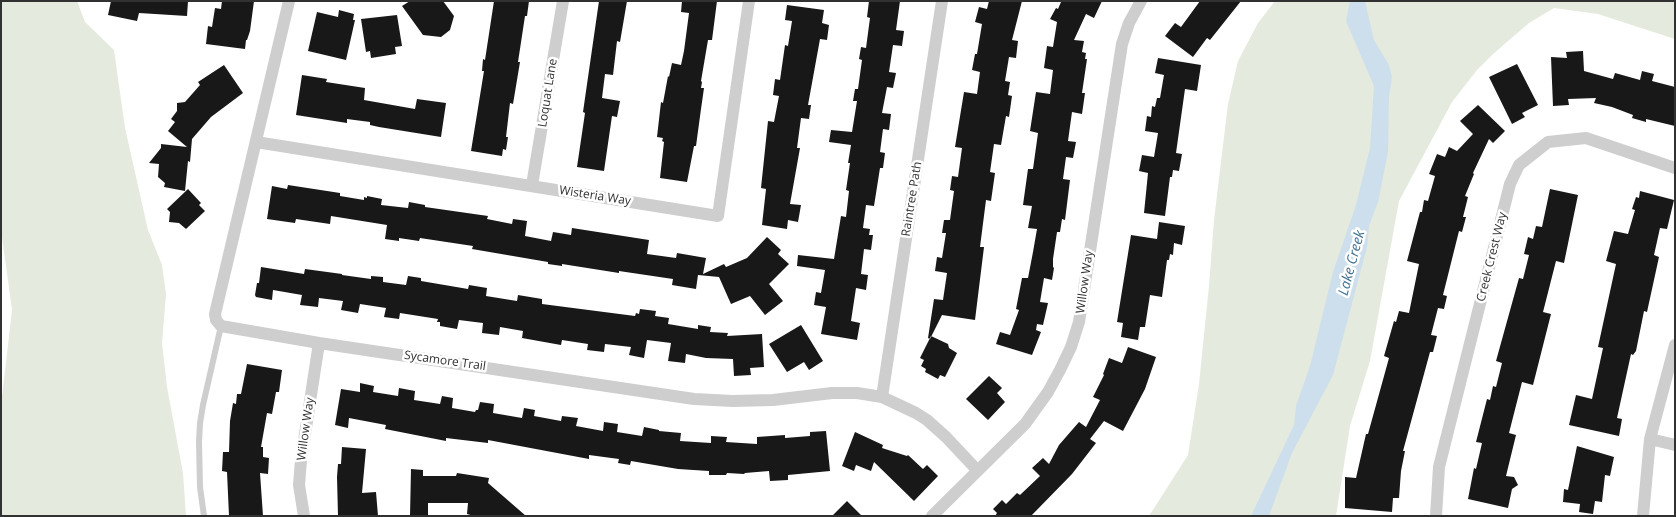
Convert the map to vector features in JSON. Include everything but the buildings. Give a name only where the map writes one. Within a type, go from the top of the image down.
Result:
[{"type":"street","points":[[221,326],[214,314],[289,1]]},
{"type":"street","name":"Loquat Lane","points":[[532,185],[563,1]]},
{"type":"street","name":"Wisteria Way","points":[[256,142],[718,216],[750,1]]},
{"type":"street","name":"Raintree Path","points":[[882,397],[942,1]]},
{"type":"street","name":"Willow Way","points":[[932,516],[1025,424],[1060,370],[1071,347],[1079,322],[1122,44],[1129,23],[1141,1]]},
{"type":"street","name":"Creek Crest Way","points":[[1436,516],[1439,467],[1510,184],[1519,165],[1548,142],[1586,138],[1675,168]]},
{"type":"street","name":"Sycamore Trail","points":[[221,326],[319,343],[694,398],[734,401],[773,400],[832,392],[882,397],[927,420],[977,470]]},
{"type":"street","name":"Willow Way","points":[[304,516],[299,485],[301,460],[319,343]]},
{"type":"street","points":[[1643,516],[1650,439],[1675,345]]},
{"type":"street","points":[[1650,439],[1675,445]]},
{"type":"lane","points":[[204,516],[200,487],[200,423],[221,326]]},
{"type":"shaded area","points":[[1,1],[77,1],[85,22],[114,50],[125,128],[148,230],[162,265],[166,294],[162,343],[167,387],[183,473],[186,516],[1,516],[1,406],[12,310],[1,230]]},
{"type":"shaded area","points":[[1275,1],[1675,1],[1675,39],[1598,14],[1554,8],[1529,23],[1493,54],[1477,70],[1452,102],[1399,201],[1370,361],[1350,426],[1336,516],[1149,516],[1188,455],[1199,384],[1214,220],[1228,104],[1238,61],[1258,23]]},
{"type":"water","name":"Lake Creek","points":[[1350,1],[1365,1],[1374,40],[1389,65],[1392,77],[1389,97],[1388,152],[1378,202],[1369,226],[1367,247],[1333,375],[1292,453],[1269,516],[1251,516],[1294,425],[1296,406],[1310,366],[1333,272],[1356,205],[1370,148],[1374,86],[1346,21]]}]
